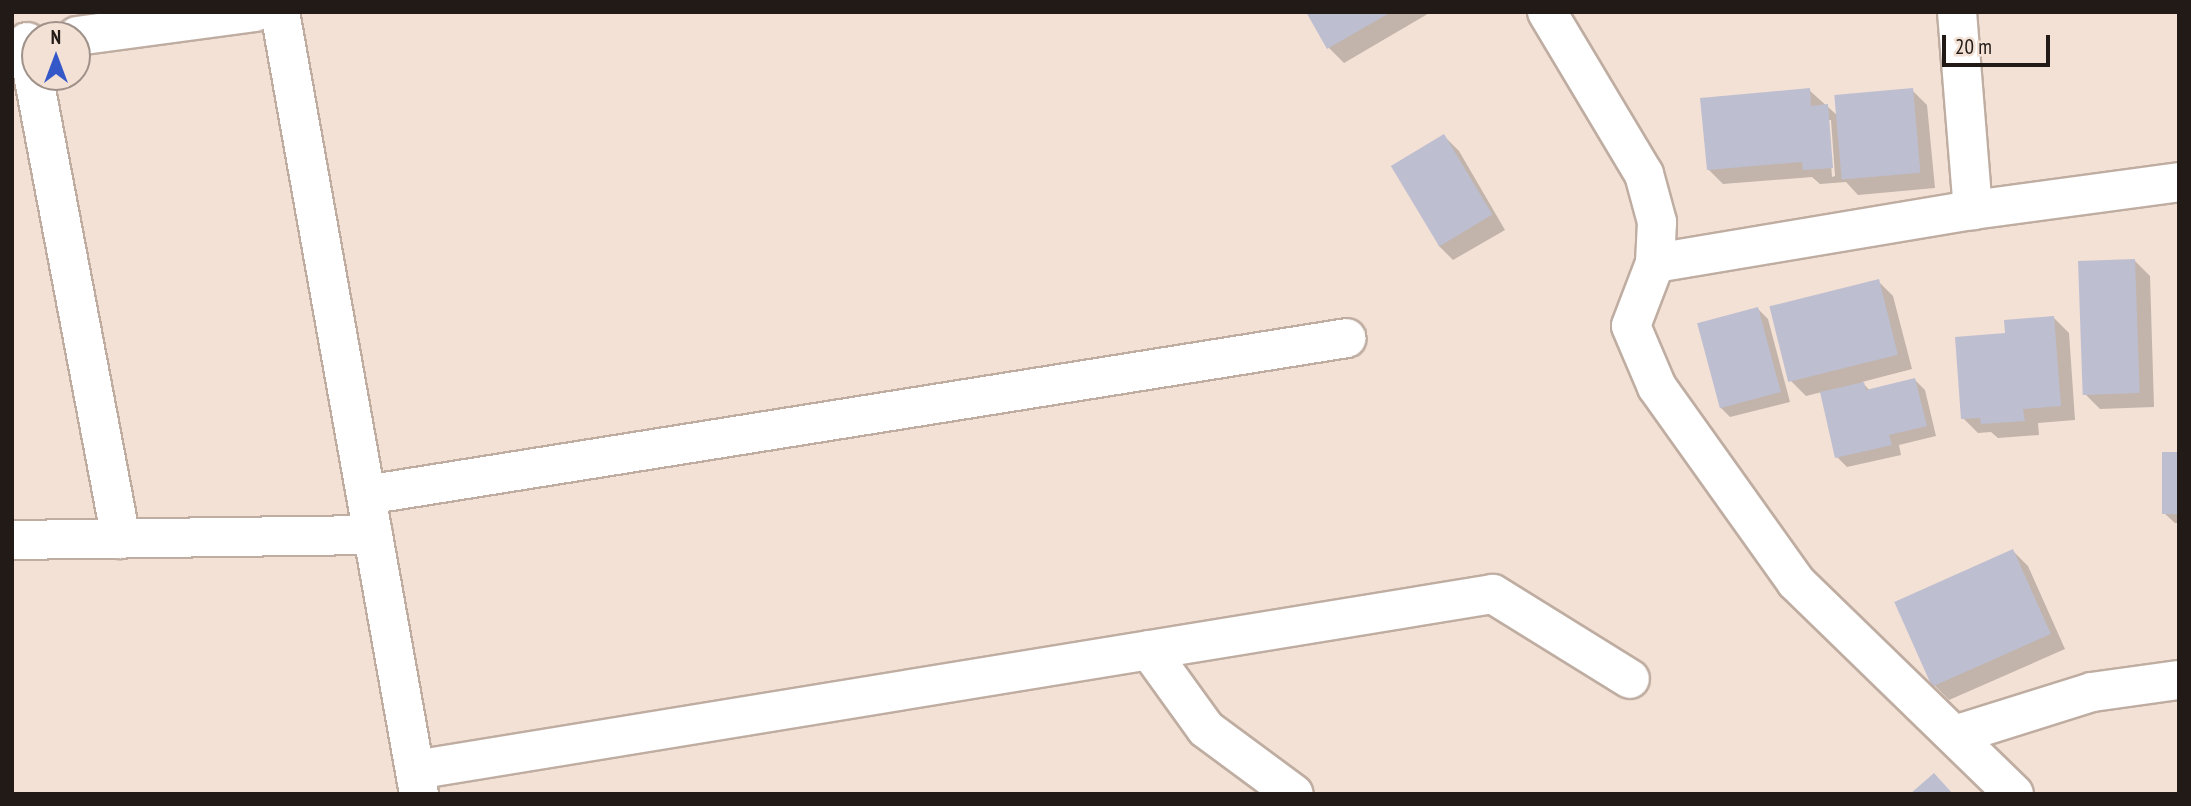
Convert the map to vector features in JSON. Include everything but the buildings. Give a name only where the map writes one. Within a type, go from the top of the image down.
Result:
[{"type":"street","points":[[91,34],[255,12]]},
{"type":"street","points":[[280,12],[417,782],[1149,650],[1493,594],[1630,679]]},
{"type":"street","points":[[1546,12],[1644,174],[1657,222],[1655,263],[1632,326],[1657,387],[1796,582],[2014,794]]},
{"type":"street","points":[[1957,12],[1973,210]]},
{"type":"street","points":[[34,91],[121,539]]},
{"type":"street","points":[[1655,263],[1973,210],[2179,183]]},
{"type":"street","points":[[1657,222],[1702,256]]},
{"type":"street","points":[[366,495],[1347,338]]},
{"type":"street","points":[[12,540],[373,535]]},
{"type":"street","points":[[1149,650],[1206,729],[1294,794]]},
{"type":"street","points":[[1955,735],[2092,692],[2179,680]]}]
